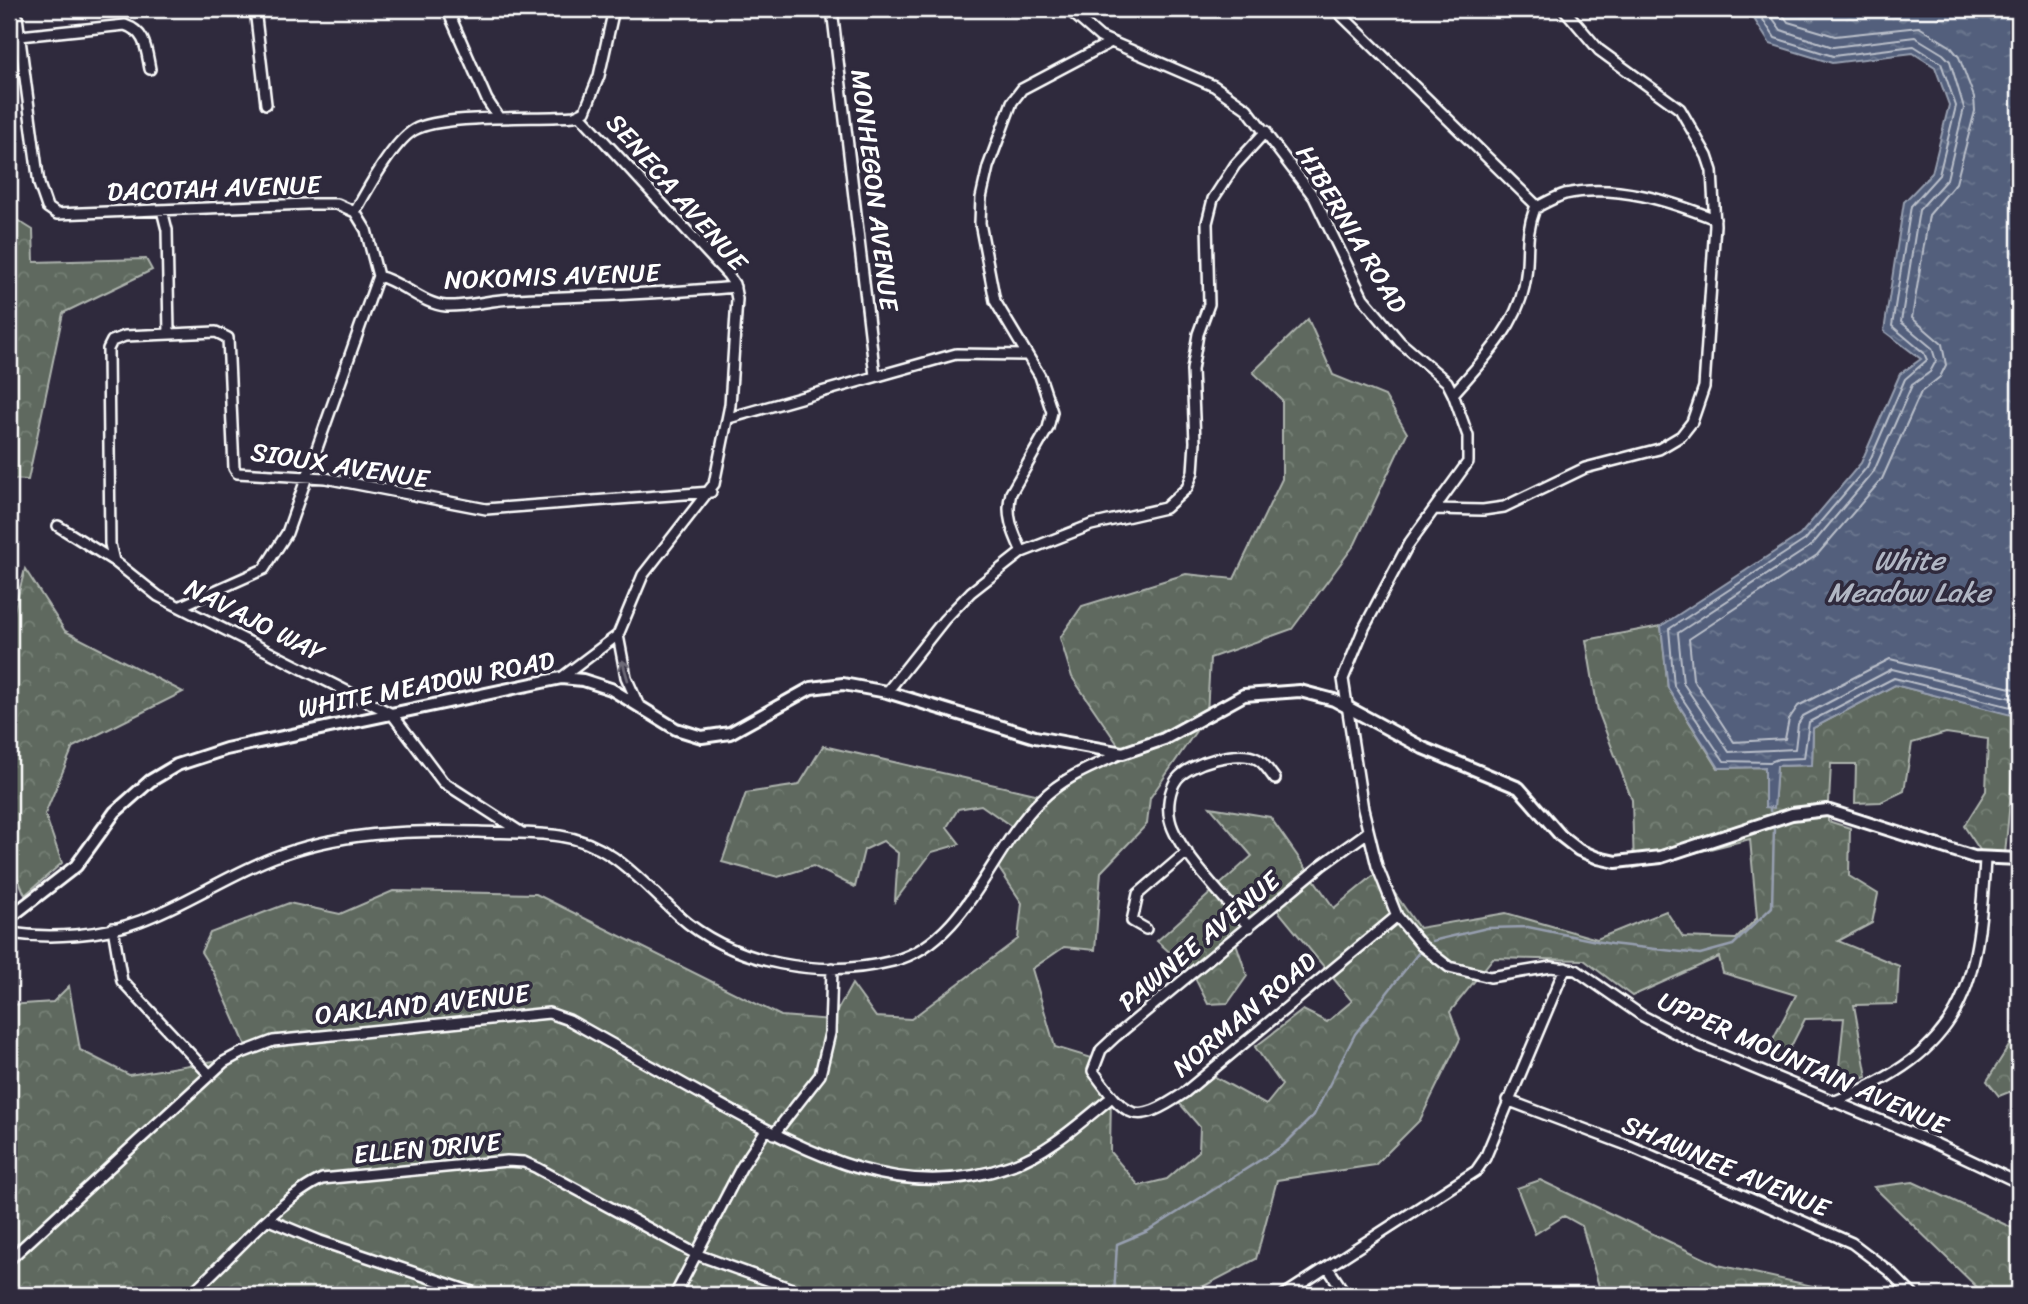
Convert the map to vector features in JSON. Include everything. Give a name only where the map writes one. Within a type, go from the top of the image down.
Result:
[{"type":"street","points":[[16,9],[20,36],[125,25],[137,29],[143,38],[150,69]]},
{"type":"street","points":[[255,9],[265,104]]},
{"type":"street","points":[[447,9],[486,100],[499,118]]},
{"type":"street","name":"SENECA AVENUE","points":[[614,9],[599,76],[585,111],[579,114],[709,253],[735,287],[737,328],[729,418],[711,492],[643,575],[618,635]]},
{"type":"street","name":"MONHEGON AVENUE","points":[[832,9],[875,376]]},
{"type":"street","name":"HIBERNIA ROAD","points":[[1068,9],[1085,27],[1111,42],[1228,93],[1265,131],[1324,213],[1351,278],[1363,298],[1400,342],[1447,382],[1453,394]]},
{"type":"street","points":[[1335,9],[1538,207]]},
{"type":"street","points":[[1434,509],[1483,510],[1504,507],[1572,473],[1659,449],[1681,436],[1692,422],[1704,387],[1715,219],[1712,171],[1699,140],[1680,109],[1599,50],[1564,9]]},
{"type":"street","name":"DACOTAH AVENUE","points":[[20,36],[38,184],[47,208],[57,214],[307,204],[337,204],[355,212],[396,146],[414,130],[429,125],[499,118],[579,114]]},
{"type":"street","points":[[1022,552],[1010,528],[1007,504],[1010,493],[1048,428],[1052,412],[1041,376],[995,301],[983,248],[981,198],[988,167],[1012,102],[1023,89],[1111,42]]},
{"type":"street","points":[[887,692],[944,620],[971,592],[1022,552],[1049,539],[1091,525],[1165,508],[1187,488],[1193,472],[1195,442],[1192,370],[1198,334],[1209,304],[1207,223],[1213,199],[1235,165],[1265,131]]},
{"type":"street","points":[[1565,968],[1490,977],[1449,967],[1435,958],[1397,916],[1386,892],[1368,832],[1343,679],[1359,639],[1408,545],[1468,462],[1468,436],[1453,394],[1489,352],[1517,307],[1527,266],[1527,231],[1538,207],[1563,195],[1602,191],[1669,202],[1715,219]]},
{"type":"street","points":[[114,561],[110,544],[108,349],[112,341],[125,336],[169,333],[167,230],[162,210]]},
{"type":"street","points":[[181,606],[264,569],[287,533],[378,276],[366,230],[355,212]]},
{"type":"street","name":"NOKOMIS AVENUE","points":[[378,276],[396,280],[427,301],[445,306],[491,300],[620,296],[735,287]]},
{"type":"street","name":"SIOUX AVENUE","points":[[169,333],[216,332],[228,338],[234,468],[237,473],[308,477],[366,485],[459,506],[486,509],[711,492]]},
{"type":"street","points":[[729,418],[956,354],[1026,355]]},
{"type":"street","name":"NAVAJO WAY","points":[[58,526],[114,561],[158,596],[392,714],[443,782],[523,834]]},
{"type":"street","points":[[561,678],[618,635],[626,677],[638,704]]},
{"type":"street","name":"WHITE MEADOW ROAD","points":[[9,918],[76,866],[126,800],[177,765],[226,748],[561,678],[594,683],[638,704],[676,729],[709,737],[750,725],[789,699],[827,684],[861,686],[887,692],[1035,737],[1123,753],[1164,739],[1244,695],[1257,691],[1300,691],[1321,695],[1423,748],[1519,788],[1561,836],[1579,850],[1598,858],[1616,862],[1661,857],[1792,814],[1827,810],[1844,813],[1912,838],[1985,859],[2019,859]]},
{"type":"street","points":[[9,933],[62,935],[113,928],[156,914],[272,858],[368,833],[419,831],[559,835],[596,846],[626,866],[696,929],[752,957],[787,964],[832,968],[893,961],[909,955],[935,937],[961,911],[1006,842],[1041,799],[1070,776],[1123,753]]},
{"type":"street","points":[[1249,927],[1187,852],[1173,831],[1168,807],[1178,777],[1199,765],[1241,755],[1257,759],[1275,779]]},
{"type":"street","name":"PAWNEE AVENUE","points":[[1112,1097],[1093,1071],[1101,1050],[1322,865],[1368,832]]},
{"type":"street","points":[[1146,929],[1132,921],[1138,894],[1187,852]]},
{"type":"street","points":[[1833,1102],[1899,1070],[1949,1023],[1963,999],[1971,972],[1983,917],[1985,859]]},
{"type":"street","name":"NORMAN ROAD","points":[[1112,1097],[1129,1111],[1146,1115],[1157,1111],[1184,1093],[1397,916]]},
{"type":"street","points":[[113,928],[122,981],[210,1075]]},
{"type":"street","points":[[675,1295],[741,1168],[820,1075],[830,1033],[832,968]]},
{"type":"street","points":[[1284,1295],[1476,1171],[1485,1158],[1507,1100],[1565,968]]},
{"type":"street","name":"UPPER MOUNTAIN AVENUE","points":[[1565,968],[1589,976],[1641,1016],[1700,1046],[1930,1141],[2019,1183]]},
{"type":"street","name":"OAKLAND AVENUE","points":[[9,1260],[224,1062],[273,1041],[549,1013],[569,1020],[770,1132],[834,1163],[907,1178],[958,1178],[1013,1165],[1051,1144],[1112,1097]]},
{"type":"street","name":"SHAWNEE AVENUE","points":[[1507,1100],[1632,1147],[1852,1243],[1889,1271],[1913,1295]]},
{"type":"street","name":"ELLEN DRIVE","points":[[189,1295],[309,1185],[322,1180],[524,1161],[698,1255],[809,1295]]},
{"type":"street","points":[[269,1220],[320,1241],[481,1295]]},
{"type":"street","points":[[1328,1268],[1346,1295]]},
{"type":"green space","points":[[9,215],[33,230],[34,262],[146,259],[152,270],[63,313],[28,480],[9,479]]},
{"type":"green space","points":[[1308,319],[1333,375],[1385,396],[1407,433],[1355,544],[1292,629],[1210,658],[1207,715],[1150,798],[1147,824],[1101,872],[1095,950],[1064,947],[1032,969],[1055,1047],[1092,1058],[1111,1094],[1110,1152],[1139,1186],[1167,1179],[1199,1151],[1200,1127],[1175,1098],[1206,1072],[1266,1105],[1282,1085],[1255,1047],[1303,1010],[1327,1022],[1352,1001],[1276,908],[1234,937],[1247,976],[1228,1003],[1208,1004],[1192,972],[1157,941],[1252,856],[1210,807],[1270,817],[1334,908],[1379,871],[1419,928],[1506,913],[1597,939],[1666,911],[1683,937],[1736,939],[1757,918],[1750,839],[1634,868],[1632,800],[1598,711],[1586,640],[1661,626],[1668,688],[1718,768],[1765,767],[1765,806],[1774,807],[1777,766],[1812,765],[1813,728],[1895,685],[2018,716],[2005,854],[1982,853],[1964,826],[1986,791],[1988,739],[1946,733],[1912,743],[1904,791],[1881,802],[1855,803],[1856,764],[1831,764],[1828,821],[1850,828],[1849,876],[1878,894],[1872,923],[1838,941],[1899,966],[1897,1004],[1854,1005],[1867,1077],[1837,1085],[1844,1018],[1805,1019],[1780,1068],[1773,1039],[1796,995],[1723,973],[1719,957],[1632,996],[1584,960],[1493,958],[1450,1012],[1460,1039],[1420,1120],[1375,1165],[1277,1180],[1256,1259],[1187,1295],[9,1295],[9,1005],[53,1002],[69,986],[80,1050],[129,1075],[250,1055],[214,973],[201,952],[210,933],[289,903],[340,914],[393,891],[536,894],[781,1016],[832,1020],[852,984],[876,1017],[911,1019],[1018,939],[1022,903],[996,864],[1018,831],[981,805],[958,809],[947,827],[960,844],[932,852],[895,901],[898,853],[883,841],[864,850],[855,887],[813,866],[778,877],[722,862],[746,793],[799,785],[823,746],[1044,796],[1125,755],[1072,677],[1060,638],[1082,606],[1186,574],[1234,579],[1282,479],[1282,400],[1253,372]]},
{"type":"green space","points":[[25,569],[65,631],[183,692],[73,747],[45,814],[62,863],[25,895],[9,858],[9,630]]},
{"type":"green space","points":[[2019,1030],[2019,1088],[1999,1096],[1987,1081]]},
{"type":"green space","points":[[1540,1180],[1718,1265],[1822,1288],[1824,1295],[1620,1295],[1600,1290],[1582,1226],[1564,1216],[1535,1234],[1517,1188]]},
{"type":"green space","points":[[1913,1182],[2019,1231],[2019,1295],[1985,1295],[1874,1187]]},
{"type":"water","name":"White Meadow Lake","points":[[1743,9],[2019,9],[2019,717],[1895,685],[1813,728],[1812,765],[1777,766],[1774,808],[1765,807],[1765,767],[1719,768],[1668,688],[1661,626],[1800,535],[1861,463],[1900,374],[1921,359],[1884,331],[1904,202],[1932,173],[1949,105],[1935,67],[1913,53],[1832,63],[1770,44],[1749,11]]},
{"type":"waterway","points":[[1432,941],[1487,928],[1528,927],[1611,944],[1700,954],[1733,945],[1772,907],[1774,827]]},
{"type":"waterway","points":[[1114,1295],[1117,1244],[1148,1231],[1284,1145],[1314,1115],[1355,1034],[1419,952]]}]
